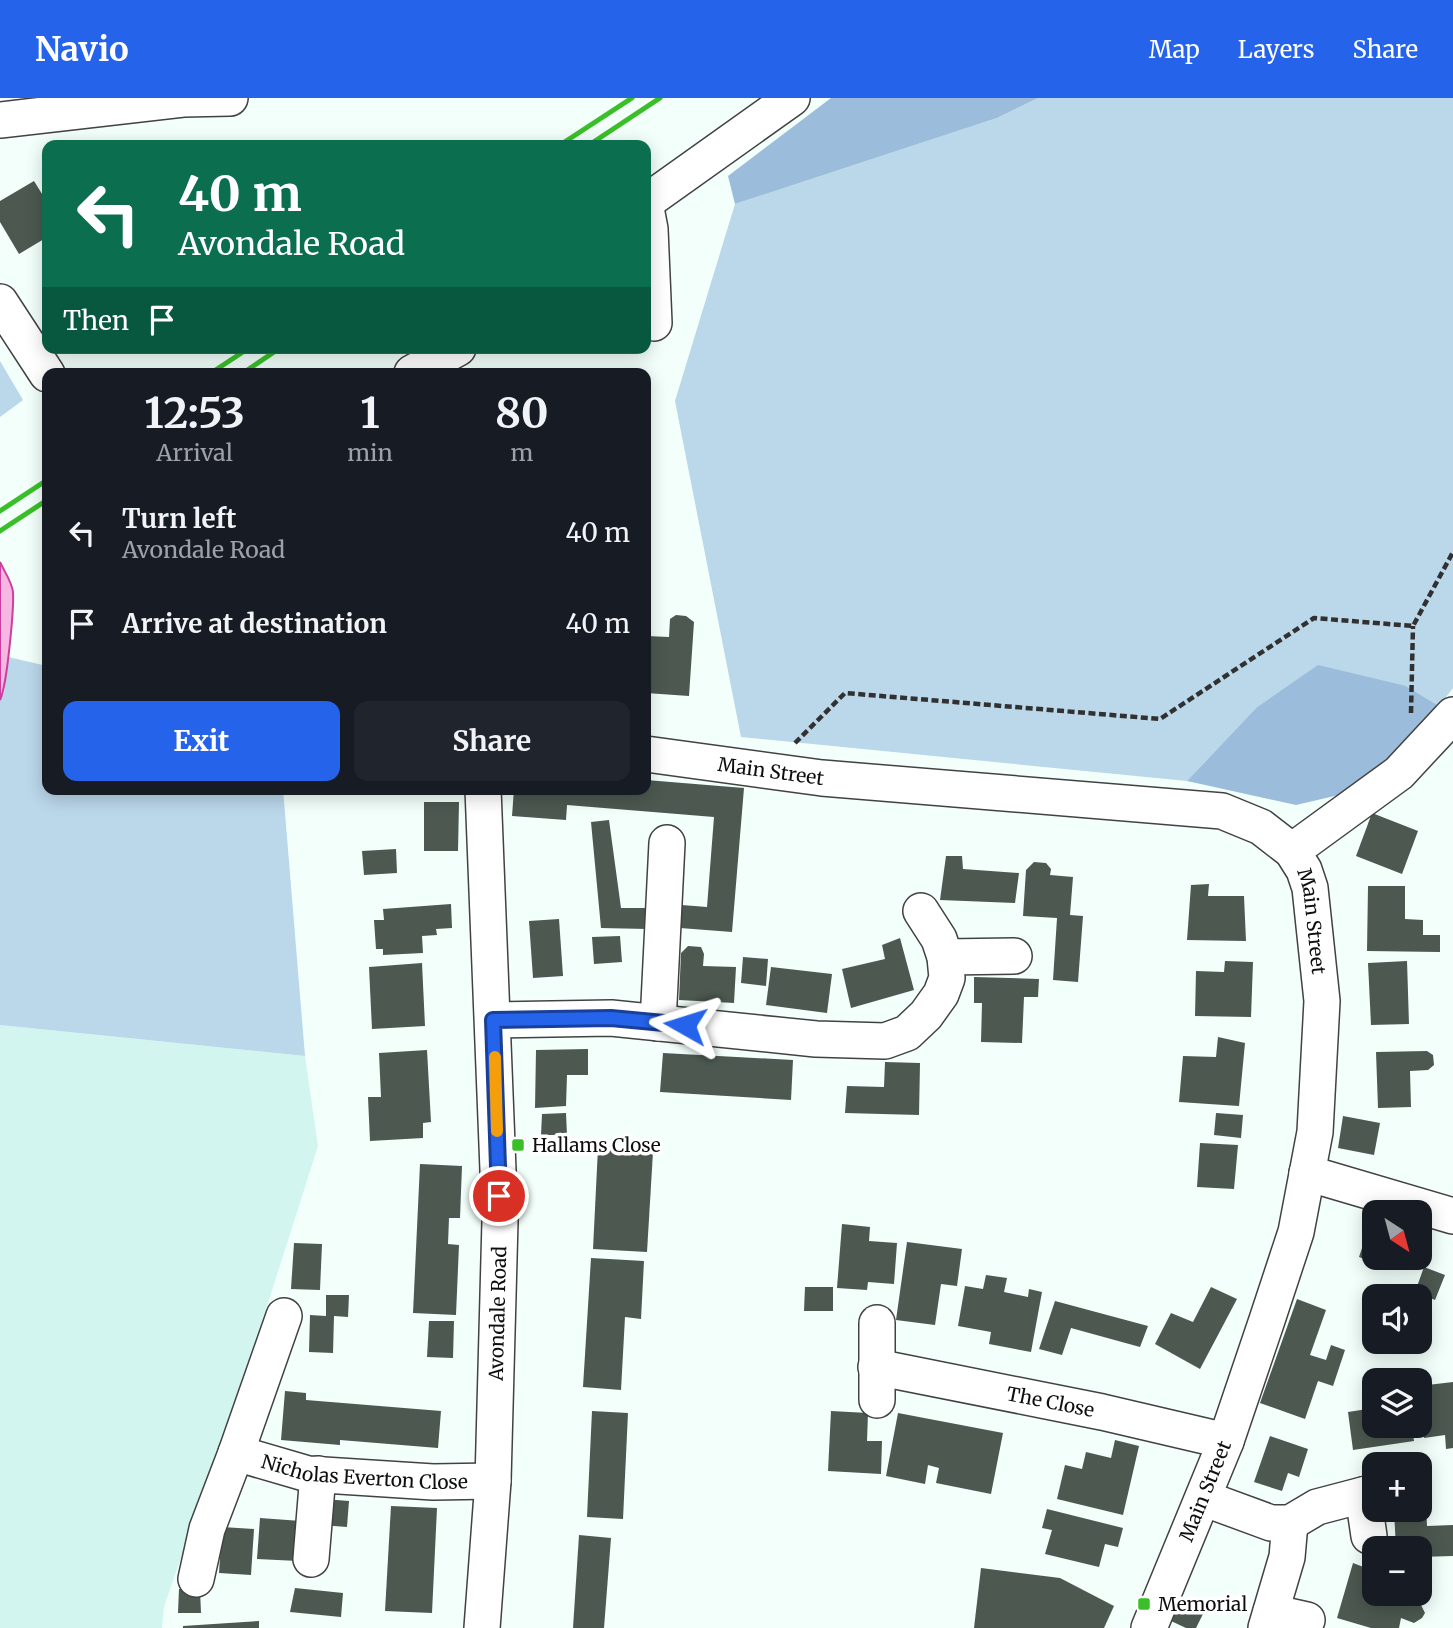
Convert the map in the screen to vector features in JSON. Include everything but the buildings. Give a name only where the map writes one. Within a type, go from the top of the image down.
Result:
[{"type":"street","points":[[0,120],[183,99],[230,98]]},
{"type":"street","points":[[651,198],[792,98]]},
{"type":"street","points":[[651,260],[653,323]]},
{"type":"street","points":[[0,302],[43,368]]},
{"type":"street","points":[[421,368],[447,354]]},
{"type":"street","points":[[1292,851],[1399,773],[1453,715]]},
{"type":"street","name":"Main Street","points":[[651,755],[822,778],[1222,811],[1261,827],[1292,851],[1304,870],[1310,888],[1322,1002],[1315,1132],[1296,1232],[1226,1441],[1149,1628]]},
{"type":"street","name":"Avondale Road","points":[[482,1628],[493,1481],[500,1222],[483,795]]},
{"type":"street","points":[[658,1023],[667,842]]},
{"type":"street","points":[[493,1020],[611,1018],[816,1039],[885,1041],[906,1033],[926,1015],[941,994],[947,978],[945,957],[939,939],[921,911]]},
{"type":"street","points":[[945,957],[1014,956]]},
{"type":"street","points":[[1307,1173],[1453,1216]]},
{"type":"street","points":[[197,1579],[206,1529],[256,1401],[284,1317]]},
{"type":"street","name":"The Close","points":[[877,1323],[876,1383],[1102,1412],[1226,1441]]},
{"type":"street","name":"Nicholas Everton Close","points":[[236,1454],[318,1474],[433,1482],[493,1481]]},
{"type":"street","points":[[312,1559],[318,1474]]},
{"type":"street","points":[[1203,1498],[1271,1523],[1290,1523],[1317,1507],[1362,1496]]},
{"type":"street","points":[[1369,1522],[1369,1536]]},
{"type":"street","points":[[1290,1523],[1287,1557],[1269,1620],[1307,1620]]},
{"type":"path","points":[[1411,761],[1413,626],[1453,552]]},
{"type":"path","points":[[768,771],[845,693],[1160,719],[1314,618],[1413,626]]},
{"type":"shaded area","points":[[831,98],[1038,98],[997,118],[735,204],[728,176]]},
{"type":"shaded area","points":[[1038,98],[1453,98],[1453,688],[1439,706],[1406,686],[1256,708],[1187,781],[741,737],[675,401],[735,204],[997,118]]},
{"type":"shaded area","points":[[0,361],[23,400],[0,417]]},
{"type":"shaded area","points":[[0,562],[11,584],[13,601],[7,664],[0,700]]},
{"type":"shaded area","points":[[8,657],[42,665],[42,795],[283,795],[305,1056],[0,1025],[0,700],[4,693]]},
{"type":"shaded area","points":[[1318,665],[1406,686],[1439,706],[1383,768],[1343,794],[1296,805],[1187,781],[1256,708]]},
{"type":"shaded area","points":[[0,1025],[305,1056],[318,1146],[269,1300],[164,1607],[162,1628],[0,1628]]},
{"type":"railway","points":[[568,140],[632,98]]},
{"type":"railway","points":[[597,140],[660,98]]},
{"type":"railway","points":[[219,368],[240,354]]},
{"type":"railway","points":[[250,368],[271,354]]},
{"type":"railway","points":[[0,511],[42,483]]},
{"type":"railway","points":[[0,531],[42,503]]},
{"type":"slow traffic","points":[[495,1057],[497,1131]]},
{"type":"place","name":"Hallams Close","points":[[518,1145]]},
{"type":"place","name":"Memorial","points":[[1144,1604]]},
{"type":"route","points":[[499,1196],[493,1020],[611,1018],[685,1025]]}]
